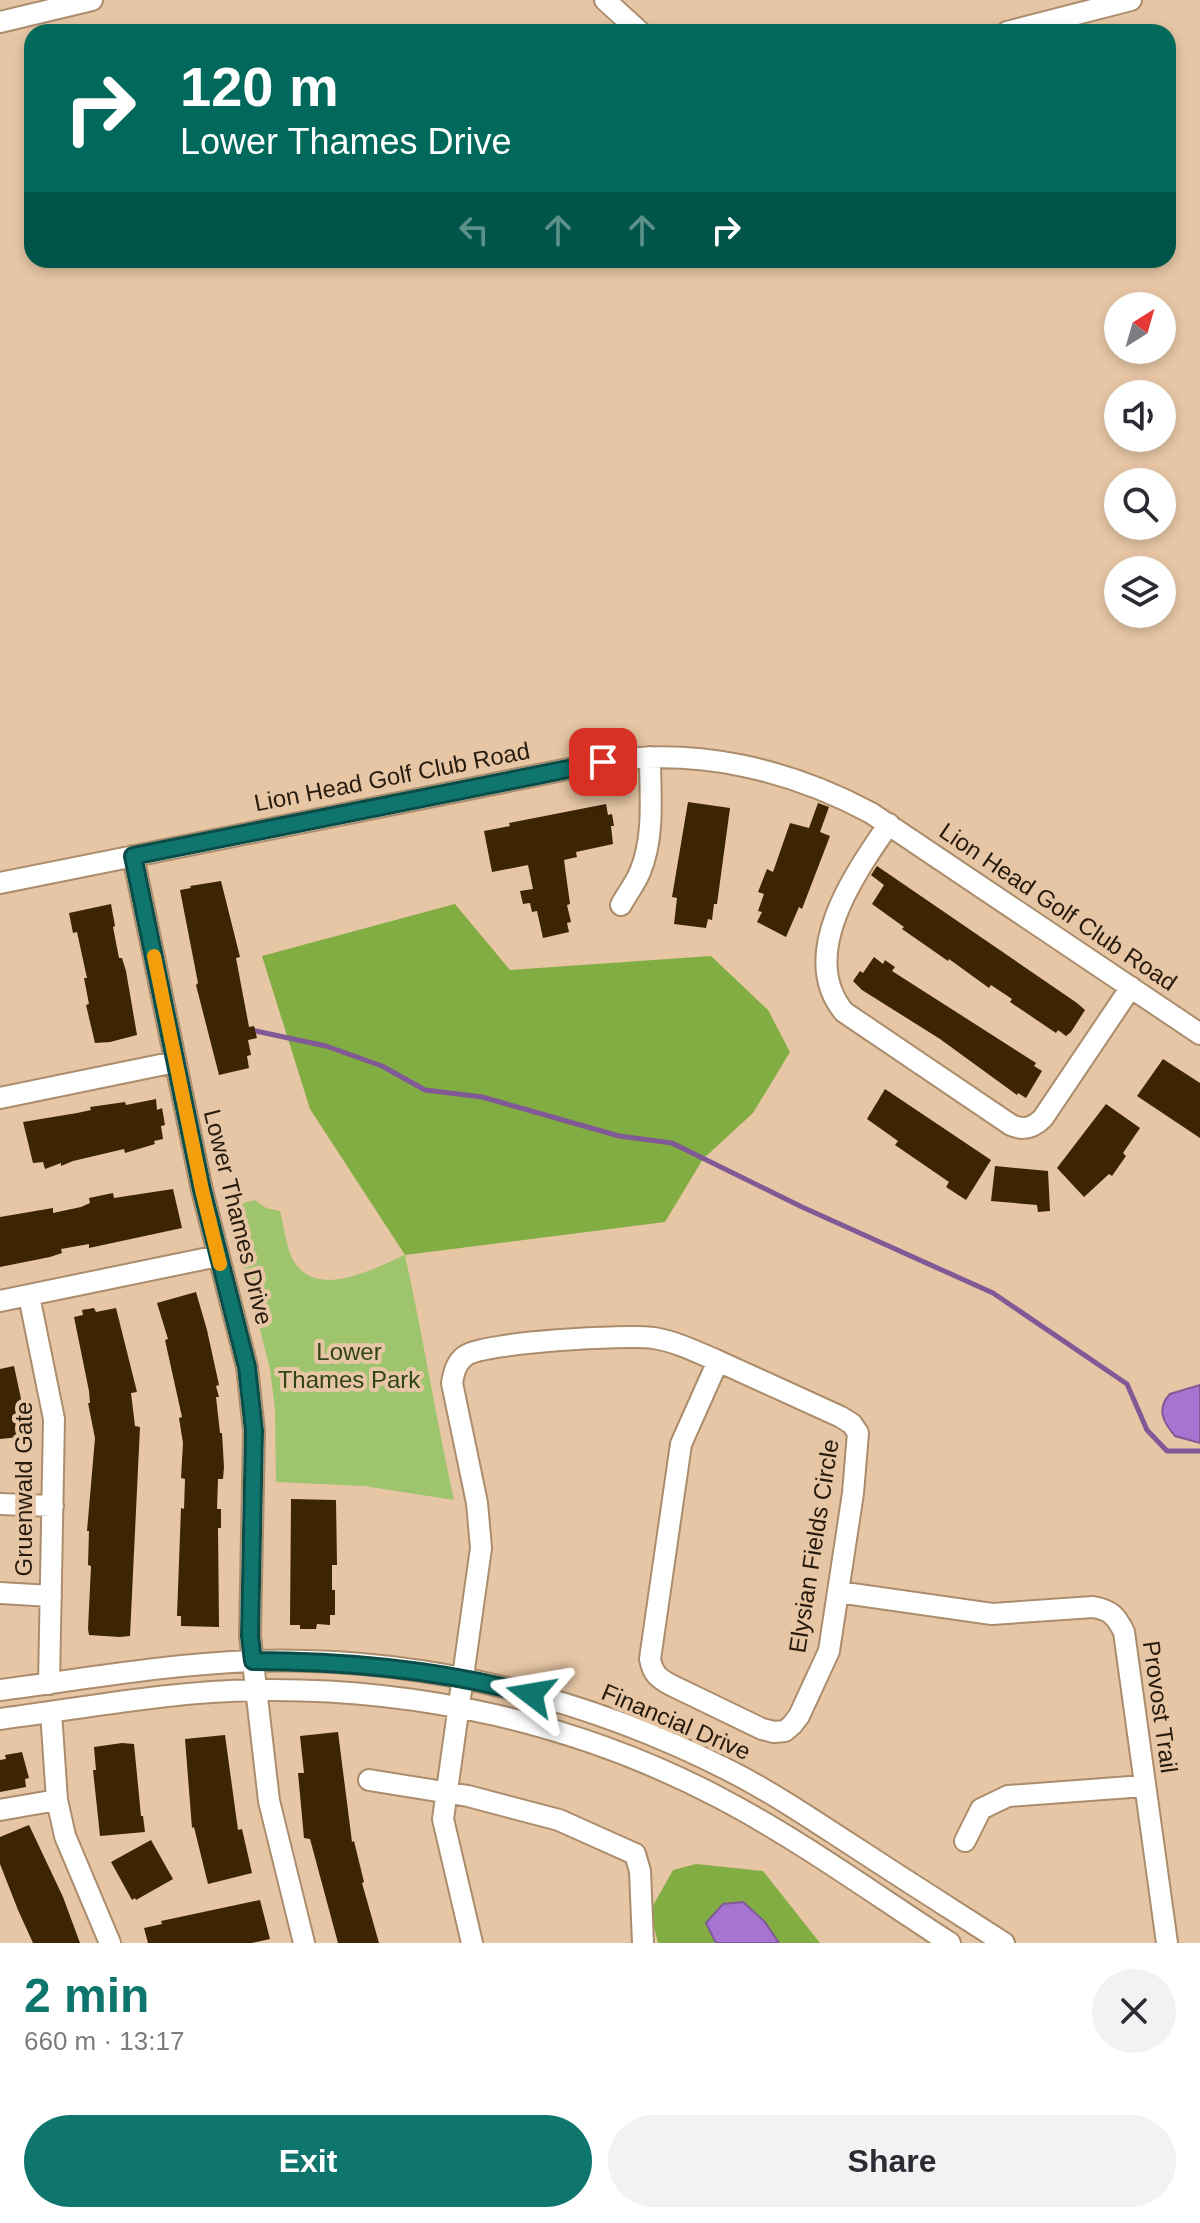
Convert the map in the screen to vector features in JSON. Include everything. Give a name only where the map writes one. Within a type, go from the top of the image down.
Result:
[{"type":"street","points":[[0,22],[92,0]]},
{"type":"street","points":[[605,0],[631,24]]},
{"type":"street","points":[[1038,24],[1131,0]]},
{"type":"street","points":[[621,905],[639,875],[646,855],[650,832],[650,757]]},
{"type":"street","name":"Lion Head Golf Club Road","points":[[0,883],[625,758],[727,762],[772,772],[838,796],[889,824],[1200,1034]]},
{"type":"street","points":[[889,824],[843,897],[826,957],[836,1003],[844,1012],[985,1108],[1020,1130],[1037,1125],[1131,987]]},
{"type":"street","name":"Lower Thames Drive","points":[[133,856],[218,1256],[247,1367],[253,1419],[250,1636],[269,1801],[304,1943]]},
{"type":"street","points":[[0,1098],[175,1062]]},
{"type":"street","points":[[0,1301],[218,1256]]},
{"type":"street","name":"Gruenwald Gate","points":[[29,1296],[54,1419],[49,1684]]},
{"type":"street","name":"Elysian Fields Circle","points":[[472,1943],[443,1819],[481,1548],[477,1503],[452,1383],[457,1365],[467,1354],[490,1348],[628,1336],[678,1344],[718,1361],[841,1417],[852,1424],[858,1433],[859,1445],[838,1592],[824,1664],[799,1716],[785,1731],[762,1729],[658,1679],[650,1659],[681,1444],[718,1361]]},
{"type":"street","points":[[0,1504],[53,1506]]},
{"type":"street","name":"Provost Trail","points":[[838,1592],[992,1614],[1093,1607],[1106,1609],[1117,1617],[1124,1632],[1167,1943]]},
{"type":"street","points":[[0,1593],[51,1596]]},
{"type":"street","name":"Financial Drive","points":[[0,1690],[253,1661],[363,1664],[462,1677],[531,1694],[596,1714],[697,1755],[790,1805],[1004,1943]]},
{"type":"street","name":"Financial Drive","points":[[0,1719],[218,1691],[256,1690],[315,1690],[406,1697],[457,1707],[566,1734],[684,1780],[783,1835],[950,1943]]},
{"type":"street","points":[[51,1712],[57,1800],[68,1843],[110,1943]]},
{"type":"street","points":[[369,1780],[446,1792],[559,1820],[635,1854],[640,1871],[643,1943]]},
{"type":"street","points":[[965,1841],[981,1809],[1008,1796],[1144,1786]]},
{"type":"street","points":[[0,1810],[57,1800]]},
{"type":"green space","points":[[455,904],[510,970],[711,956],[768,1010],[790,1052],[753,1113],[703,1159],[665,1222],[405,1255],[310,1109],[262,956]]},
{"type":"green space","name":"Lower Thames Park","points":[[255,1200],[266,1208],[280,1211],[293,1260],[303,1272],[316,1278],[346,1278],[405,1255],[454,1500],[364,1486],[276,1482],[275,1409],[270,1369],[229,1207]]},
{"type":"green space","points":[[696,1864],[763,1871],[820,1943],[658,1943],[650,1911],[673,1870]]},
{"type":"shaded area","points":[[1200,1385],[1200,1443],[1175,1436],[1164,1421],[1162,1410],[1170,1394]]},
{"type":"shaded area","points":[[743,1902],[764,1921],[779,1943],[716,1943],[706,1923],[723,1904]]},
{"type":"building","points":[[688,802],[730,808],[717,904],[714,904],[712,920],[708,919],[706,928],[674,924],[677,898],[672,897]]},
{"type":"building","points":[[818,803],[829,807],[820,832],[830,836],[802,909],[799,907],[786,937],[757,922],[762,912],[758,911],[764,894],[758,892],[767,869],[773,872],[790,823],[809,828]]},
{"type":"building","points":[[606,804],[608,815],[612,814],[613,844],[576,852],[577,857],[564,860],[570,904],[567,905],[571,922],[567,923],[569,932],[543,938],[537,911],[532,912],[530,903],[523,904],[520,891],[533,889],[528,865],[492,872],[484,831],[510,826],[509,823]]},
{"type":"building","points":[[877,866],[1077,1003],[1085,1010],[1071,1032],[1066,1036],[1058,1030],[1056,1033],[1010,1002],[1012,999],[991,985],[989,988],[902,929],[904,927],[872,904],[884,885],[871,875]]},
{"type":"building","points":[[221,881],[240,957],[236,958],[249,1027],[254,1026],[257,1038],[248,1040],[251,1055],[247,1056],[249,1068],[219,1075],[196,985],[180,890]]},
{"type":"building","points":[[111,904],[119,958],[122,958],[126,971],[137,1035],[95,1043],[86,1005],[89,1004],[84,978],[87,978],[77,932],[73,933],[69,913]]},
{"type":"building","points":[[874,957],[883,964],[885,960],[895,967],[892,971],[1036,1063],[1034,1066],[1042,1071],[1026,1098],[1017,1095],[940,1039],[862,990],[853,981]]},
{"type":"building","points":[[1163,1059],[1200,1083],[1200,1138],[1137,1096]]},
{"type":"building","points":[[885,1089],[991,1160],[966,1200],[946,1187],[949,1182],[895,1145],[898,1141],[867,1119]]},
{"type":"building","points":[[156,1099],[157,1110],[162,1108],[165,1125],[161,1126],[163,1139],[154,1141],[155,1144],[45,1169],[43,1162],[33,1163],[23,1122],[91,1110],[90,1107]]},
{"type":"building","points":[[1106,1104],[1140,1128],[1112,1176],[1109,1174],[1084,1197],[1057,1168]]},
{"type":"building","points":[[995,1166],[1048,1171],[1050,1211],[1038,1212],[1037,1205],[991,1201]]},
{"type":"building","points":[[173,1189],[182,1228],[89,1248],[89,1244],[61,1249],[62,1253],[50,1257],[0,1267],[0,1217],[53,1208],[53,1213],[81,1207],[90,1203],[89,1198],[113,1193],[114,1198]]},
{"type":"building","points":[[196,1292],[219,1385],[216,1386],[219,1397],[216,1397],[224,1467],[223,1479],[218,1479],[217,1509],[221,1509],[221,1528],[218,1528],[219,1627],[181,1626],[181,1616],[177,1616],[185,1479],[181,1478],[183,1443],[179,1418],[182,1417],[165,1340],[168,1339],[157,1303]]},
{"type":"building","points":[[94,1308],[96,1312],[116,1308],[137,1392],[131,1393],[135,1426],[140,1427],[130,1636],[120,1637],[89,1635],[88,1629],[91,1566],[88,1565],[87,1531],[95,1438],[74,1317],[83,1315],[82,1310]]},
{"type":"building","points":[[14,1366],[29,1436],[0,1439],[0,1369]]},
{"type":"building","points":[[291,1499],[336,1500],[337,1565],[332,1565],[335,1615],[330,1615],[330,1625],[317,1624],[316,1629],[300,1629],[300,1625],[290,1625]]},
{"type":"building","points":[[338,1732],[352,1842],[379,1943],[338,1943],[310,1839],[304,1838],[298,1773],[304,1773],[300,1736]]},
{"type":"building","points":[[225,1735],[238,1830],[242,1829],[252,1873],[208,1884],[192,1828],[185,1739]]},
{"type":"building","points":[[134,1744],[145,1832],[100,1836],[93,1770],[96,1770],[94,1747]]},
{"type":"building","points":[[22,1752],[29,1778],[25,1779],[26,1787],[0,1792],[0,1760],[6,1759],[5,1755]]},
{"type":"building","points":[[29,1825],[63,1897],[80,1943],[33,1943],[18,1910],[0,1864],[0,1837]]},
{"type":"building","points":[[151,1840],[173,1879],[132,1900],[111,1862]]},
{"type":"building","points":[[260,1900],[270,1939],[252,1943],[148,1943],[144,1928],[162,1924],[161,1921]]},
{"type":"waterway","points":[[251,1030],[326,1046],[382,1066],[425,1090],[482,1097],[619,1136],[672,1143],[802,1207],[993,1293],[1127,1384],[1147,1430],[1167,1451],[1200,1451]]},
{"type":"slow traffic","points":[[154,956],[220,1264]]},
{"type":"route","points":[[531,1694],[462,1677],[409,1669],[363,1664],[253,1661],[250,1636],[254,1431],[247,1367],[202,1190],[133,856],[603,762]]}]
